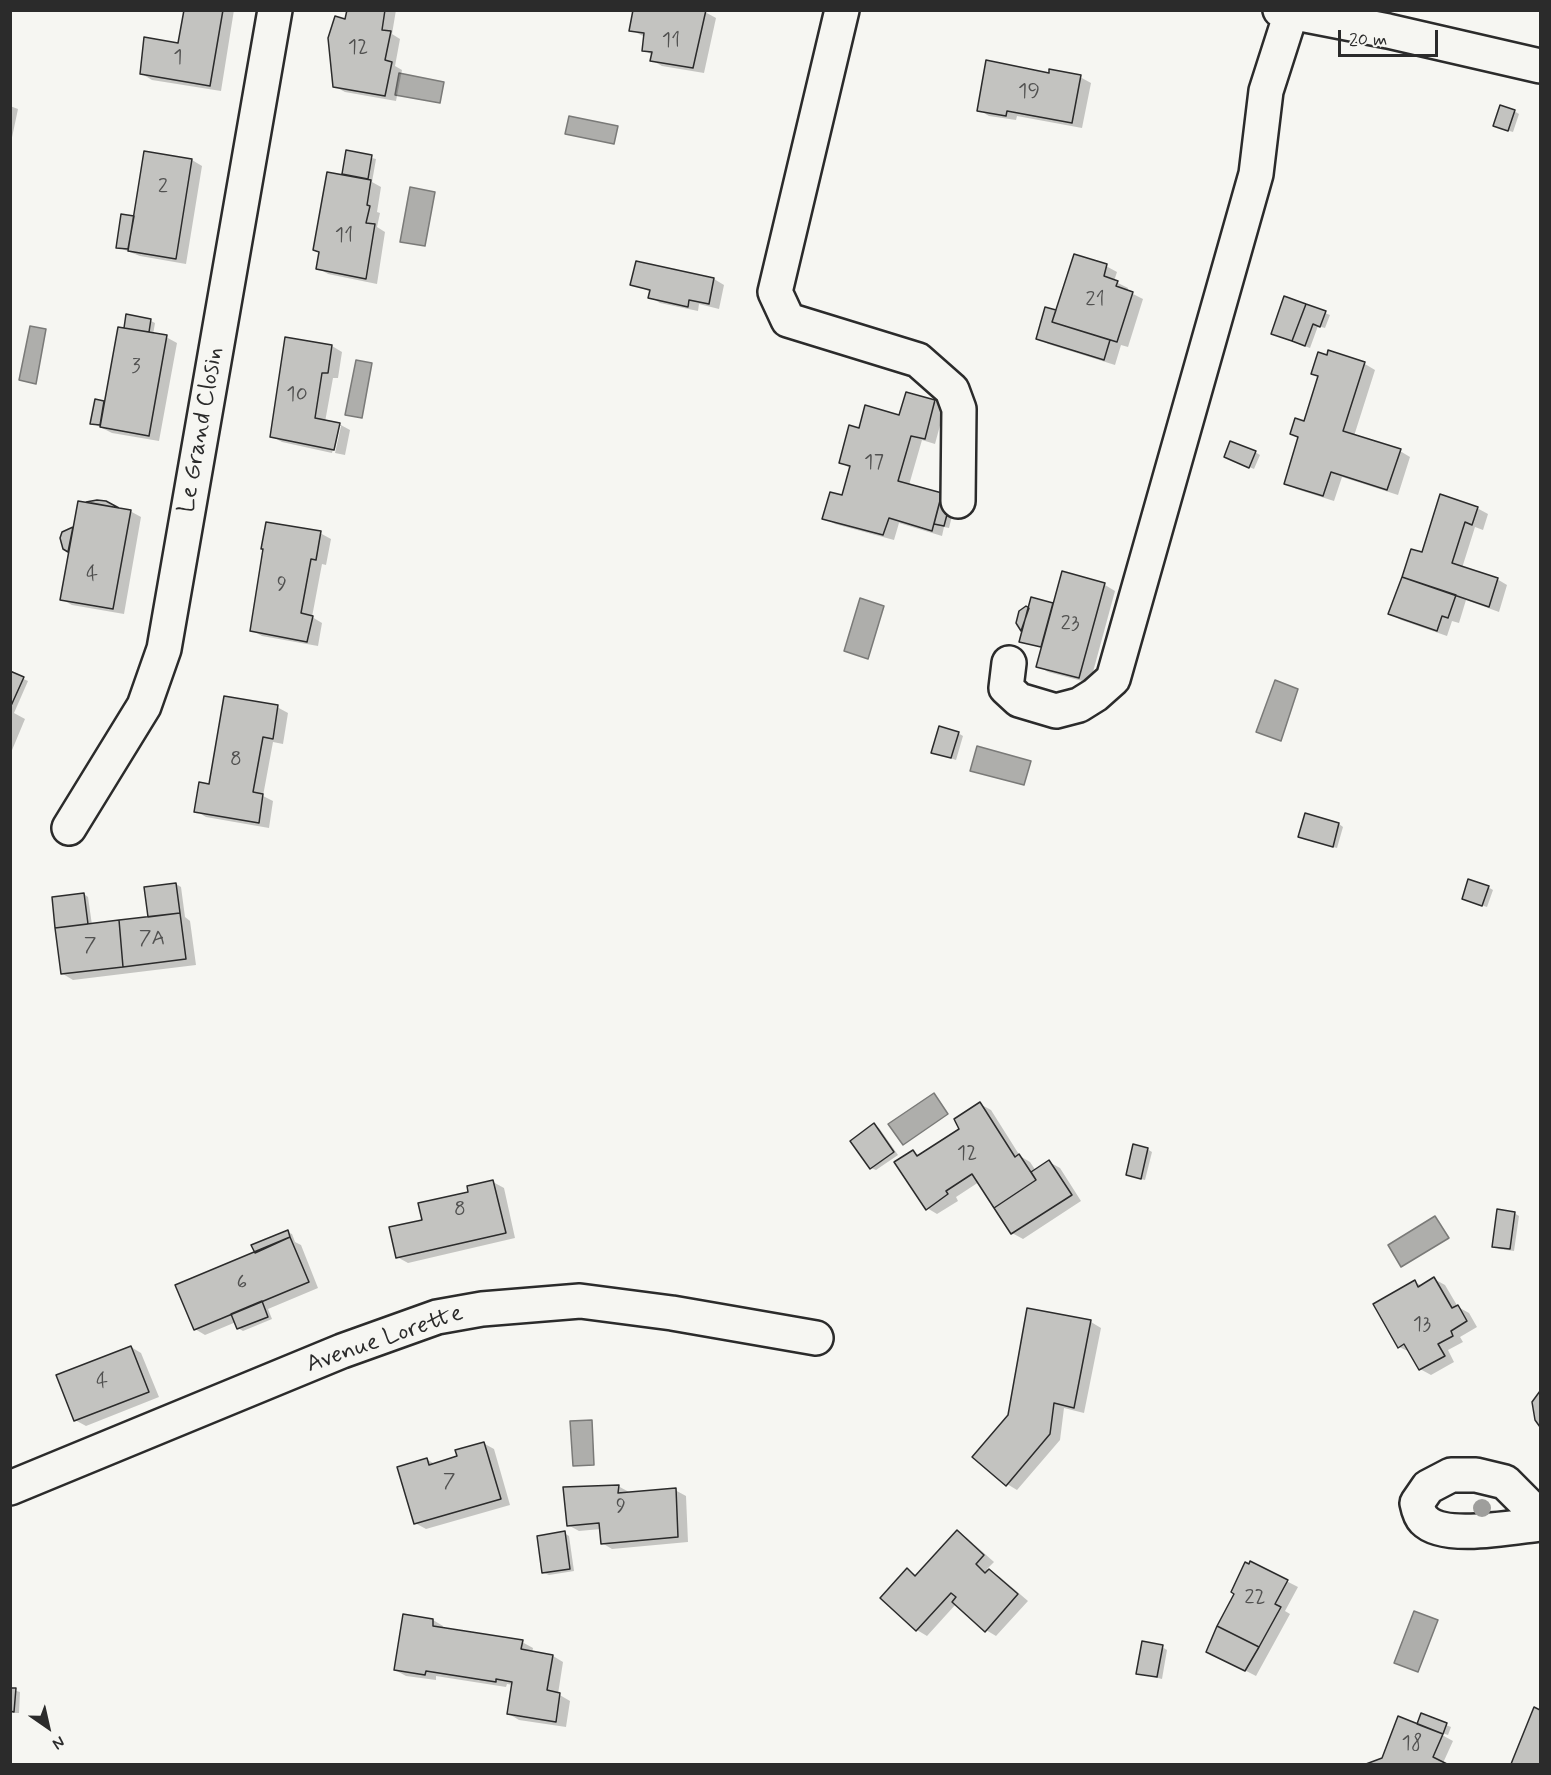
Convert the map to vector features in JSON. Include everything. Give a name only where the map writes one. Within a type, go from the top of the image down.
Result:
[{"type":"street","name":"Le Grand Closin","points":[[69,828],[144,706],[164,649],[275,10]]},
{"type":"street","points":[[842,10],[775,292],[788,320],[918,360],[952,390],[958,409],[958,501]]},
{"type":"street","points":[[1009,663],[1006,687],[1012,694],[1018,700],[1056,711],[1079,705],[1113,679],[1256,174],[1266,91],[1286,11],[1391,21],[1540,66]]},
{"type":"street","name":"Avenue Lorette","points":[[10,1488],[342,1351],[437,1317],[482,1309],[580,1301],[672,1313],[816,1338]]},
{"type":"street","points":[[1540,1517],[1505,1482],[1476,1474],[1451,1475],[1428,1487],[1416,1503],[1425,1522],[1443,1530],[1484,1530],[1540,1524]]},
{"type":"shaded area","points":[[399,73],[444,82],[440,103],[395,95]]},
{"type":"shaded area","points":[[569,116],[618,126],[614,144],[565,134]]},
{"type":"shaded area","points":[[410,187],[435,192],[425,246],[400,242]]},
{"type":"shaded area","points":[[30,326],[46,329],[36,384],[19,380]]},
{"type":"shaded area","points":[[356,360],[372,363],[362,418],[345,415]]},
{"type":"shaded area","points":[[860,598],[884,606],[868,659],[844,651]]},
{"type":"shaded area","points":[[1275,680],[1298,689],[1281,741],[1256,732]]},
{"type":"shaded area","points":[[977,746],[1031,761],[1024,785],[970,771]]},
{"type":"shaded area","points":[[934,1093],[948,1114],[903,1145],[888,1124]]},
{"type":"shaded area","points":[[1435,1216],[1449,1238],[1401,1267],[1388,1245]]},
{"type":"shaded area","points":[[592,1420],[594,1465],[573,1466],[570,1421]]},
{"type":"shaded area","points":[[1414,1611],[1438,1620],[1418,1672],[1394,1663]]},
{"type":"building","points":[[184,10],[223,10],[210,86],[140,74],[144,37],[178,43]]},
{"type":"building","points":[[347,10],[385,10],[382,30],[391,31],[385,60],[392,62],[385,96],[333,87],[328,38],[335,16],[345,19]]},
{"type":"building","points":[[633,10],[706,10],[693,68],[650,61],[652,52],[642,51],[644,33],[629,31]]},
{"type":"building","points":[[986,60],[1049,73],[1049,69],[1081,75],[1072,123],[1007,111],[1006,116],[977,111]]},
{"type":"building","points":[[1500,105],[1515,110],[1508,131],[1493,126]]},
{"type":"building","points":[[346,150],[372,155],[368,179],[342,174]]},
{"type":"building","points":[[144,151],[192,159],[176,259],[128,251]]},
{"type":"building","points":[[327,172],[371,180],[367,205],[370,206],[366,223],[375,224],[366,279],[316,269],[319,252],[313,250]]},
{"type":"building","points":[[121,214],[134,216],[128,249],[116,248]]},
{"type":"building","points":[[1074,254],[1107,264],[1104,276],[1118,281],[1116,286],[1133,292],[1117,342],[1052,322]]},
{"type":"building","points":[[636,261],[714,278],[709,304],[689,300],[688,307],[648,298],[650,290],[630,285]]},
{"type":"building","points":[[1284,296],[1306,304],[1292,341],[1271,334]]},
{"type":"building","points":[[1306,304],[1326,311],[1320,327],[1313,324],[1305,346],[1292,341]]},
{"type":"building","points":[[1045,307],[1056,310],[1052,322],[1110,340],[1104,360],[1036,339]]},
{"type":"building","points":[[126,314],[151,319],[149,332],[124,328]]},
{"type":"building","points":[[118,327],[167,335],[149,436],[100,427]]},
{"type":"building","points":[[285,337],[332,345],[328,373],[322,373],[315,418],[340,423],[334,450],[270,437]]},
{"type":"building","points":[[1328,350],[1365,362],[1343,431],[1401,449],[1387,490],[1331,472],[1323,496],[1284,484],[1298,437],[1290,434],[1295,418],[1304,421],[1318,376],[1311,374],[1318,352],[1327,355]]},
{"type":"building","points":[[906,392],[935,400],[925,439],[911,436],[898,481],[942,493],[932,531],[889,518],[883,535],[822,519],[830,492],[842,495],[850,466],[839,463],[849,425],[859,428],[865,405],[899,415]]},
{"type":"building","points":[[95,399],[104,401],[100,425],[90,424]]},
{"type":"building","points":[[1230,441],[1256,451],[1249,468],[1224,457]]},
{"type":"building","points":[[1440,494],[1478,507],[1472,525],[1465,522],[1452,563],[1498,578],[1489,607],[1402,577],[1411,549],[1422,552]]},
{"type":"building","points":[[78,501],[131,510],[113,609],[60,600]]},
{"type":"building","points":[[106,501],[119,508],[86,502]]},
{"type":"building","points":[[940,501],[950,503],[944,526],[934,524]]},
{"type":"building","points":[[266,522],[321,531],[316,560],[311,559],[301,613],[313,616],[307,642],[250,631]]},
{"type":"building","points":[[73,527],[68,552],[63,549],[60,538],[62,532]]},
{"type":"building","points":[[1062,571],[1105,583],[1079,678],[1036,667]]},
{"type":"building","points":[[1402,577],[1456,595],[1448,618],[1442,616],[1437,631],[1388,614]]},
{"type":"building","points":[[1031,597],[1053,603],[1041,647],[1019,642]]},
{"type":"building","points":[[1026,606],[1029,608],[1021,631],[1016,623],[1019,611]]},
{"type":"building","points":[[10,671],[24,677],[10,708]]},
{"type":"building","points":[[224,696],[278,705],[273,739],[263,737],[253,792],[263,794],[259,823],[194,812],[199,782],[209,784]]},
{"type":"building","points":[[939,726],[959,732],[951,758],[931,753]]},
{"type":"building","points":[[1305,813],[1339,823],[1333,847],[1298,837]]},
{"type":"building","points":[[1468,879],[1489,886],[1482,906],[1462,899]]},
{"type":"building","points":[[176,883],[180,913],[148,917],[144,887]]},
{"type":"building","points":[[84,893],[88,924],[55,928],[52,897]]},
{"type":"building","points":[[180,913],[186,959],[123,967],[119,920]]},
{"type":"building","points":[[119,920],[123,967],[61,974],[55,928]]},
{"type":"building","points":[[980,1102],[1015,1157],[1019,1154],[1036,1180],[994,1208],[972,1174],[946,1191],[948,1194],[926,1210],[894,1162],[913,1150],[917,1156],[959,1129],[954,1119]]},
{"type":"building","points":[[874,1123],[894,1152],[870,1169],[850,1141]]},
{"type":"building","points":[[1133,1144],[1148,1148],[1141,1179],[1126,1175]]},
{"type":"building","points":[[1049,1160],[1072,1195],[1011,1234],[994,1208],[1036,1180],[1031,1172]]},
{"type":"building","points":[[493,1180],[506,1233],[396,1258],[389,1227],[422,1220],[418,1203],[468,1192],[467,1186]]},
{"type":"building","points":[[1497,1209],[1515,1212],[1510,1249],[1492,1247]]},
{"type":"building","points":[[288,1230],[290,1237],[255,1253],[251,1245]]},
{"type":"building","points":[[290,1237],[309,1282],[194,1330],[175,1285]]},
{"type":"building","points":[[1434,1277],[1452,1308],[1458,1305],[1467,1321],[1451,1331],[1453,1336],[1438,1344],[1445,1356],[1419,1370],[1404,1344],[1398,1348],[1373,1304],[1415,1280],[1418,1287]]},
{"type":"building","points":[[262,1301],[268,1317],[237,1329],[231,1314]]},
{"type":"building","points":[[1027,1308],[1091,1320],[1074,1408],[1054,1403],[1050,1434],[1006,1486],[972,1457],[1008,1415]]},
{"type":"building","points":[[131,1346],[149,1392],[74,1421],[56,1375]]},
{"type":"building","points":[[1540,1391],[1540,1427],[1535,1420],[1532,1402]]},
{"type":"building","points":[[484,1442],[501,1499],[414,1524],[397,1467],[427,1458],[429,1465],[457,1456],[455,1450]]},
{"type":"building","points":[[619,1485],[618,1493],[676,1488],[678,1537],[601,1544],[599,1523],[567,1526],[563,1487]]},
{"type":"building","points":[[957,1530],[984,1555],[976,1564],[985,1573],[989,1569],[1018,1594],[985,1632],[952,1602],[956,1597],[951,1593],[916,1631],[880,1598],[907,1568],[915,1576]]},
{"type":"building","points":[[565,1531],[570,1569],[542,1573],[537,1536]]},
{"type":"building","points":[[1250,1561],[1288,1580],[1275,1604],[1281,1607],[1259,1647],[1217,1626],[1234,1594],[1231,1592],[1245,1562],[1249,1564]]},
{"type":"building","points":[[403,1614],[433,1619],[433,1626],[523,1640],[521,1649],[553,1655],[547,1690],[560,1693],[556,1722],[507,1714],[512,1682],[496,1679],[496,1682],[426,1671],[425,1675],[394,1670]]},
{"type":"building","points":[[1217,1626],[1259,1647],[1245,1671],[1206,1652]]},
{"type":"building","points":[[1142,1641],[1163,1645],[1157,1677],[1136,1674]]},
{"type":"building","points":[[10,1688],[16,1688],[14,1712],[10,1711]]},
{"type":"building","points":[[1534,1707],[1540,1710],[1540,1764],[1511,1764]]},
{"type":"building","points":[[1421,1713],[1447,1723],[1443,1734],[1417,1724]]},
{"type":"building","points":[[1398,1716],[1443,1734],[1433,1757],[1447,1764],[1366,1764],[1382,1758]]}]
